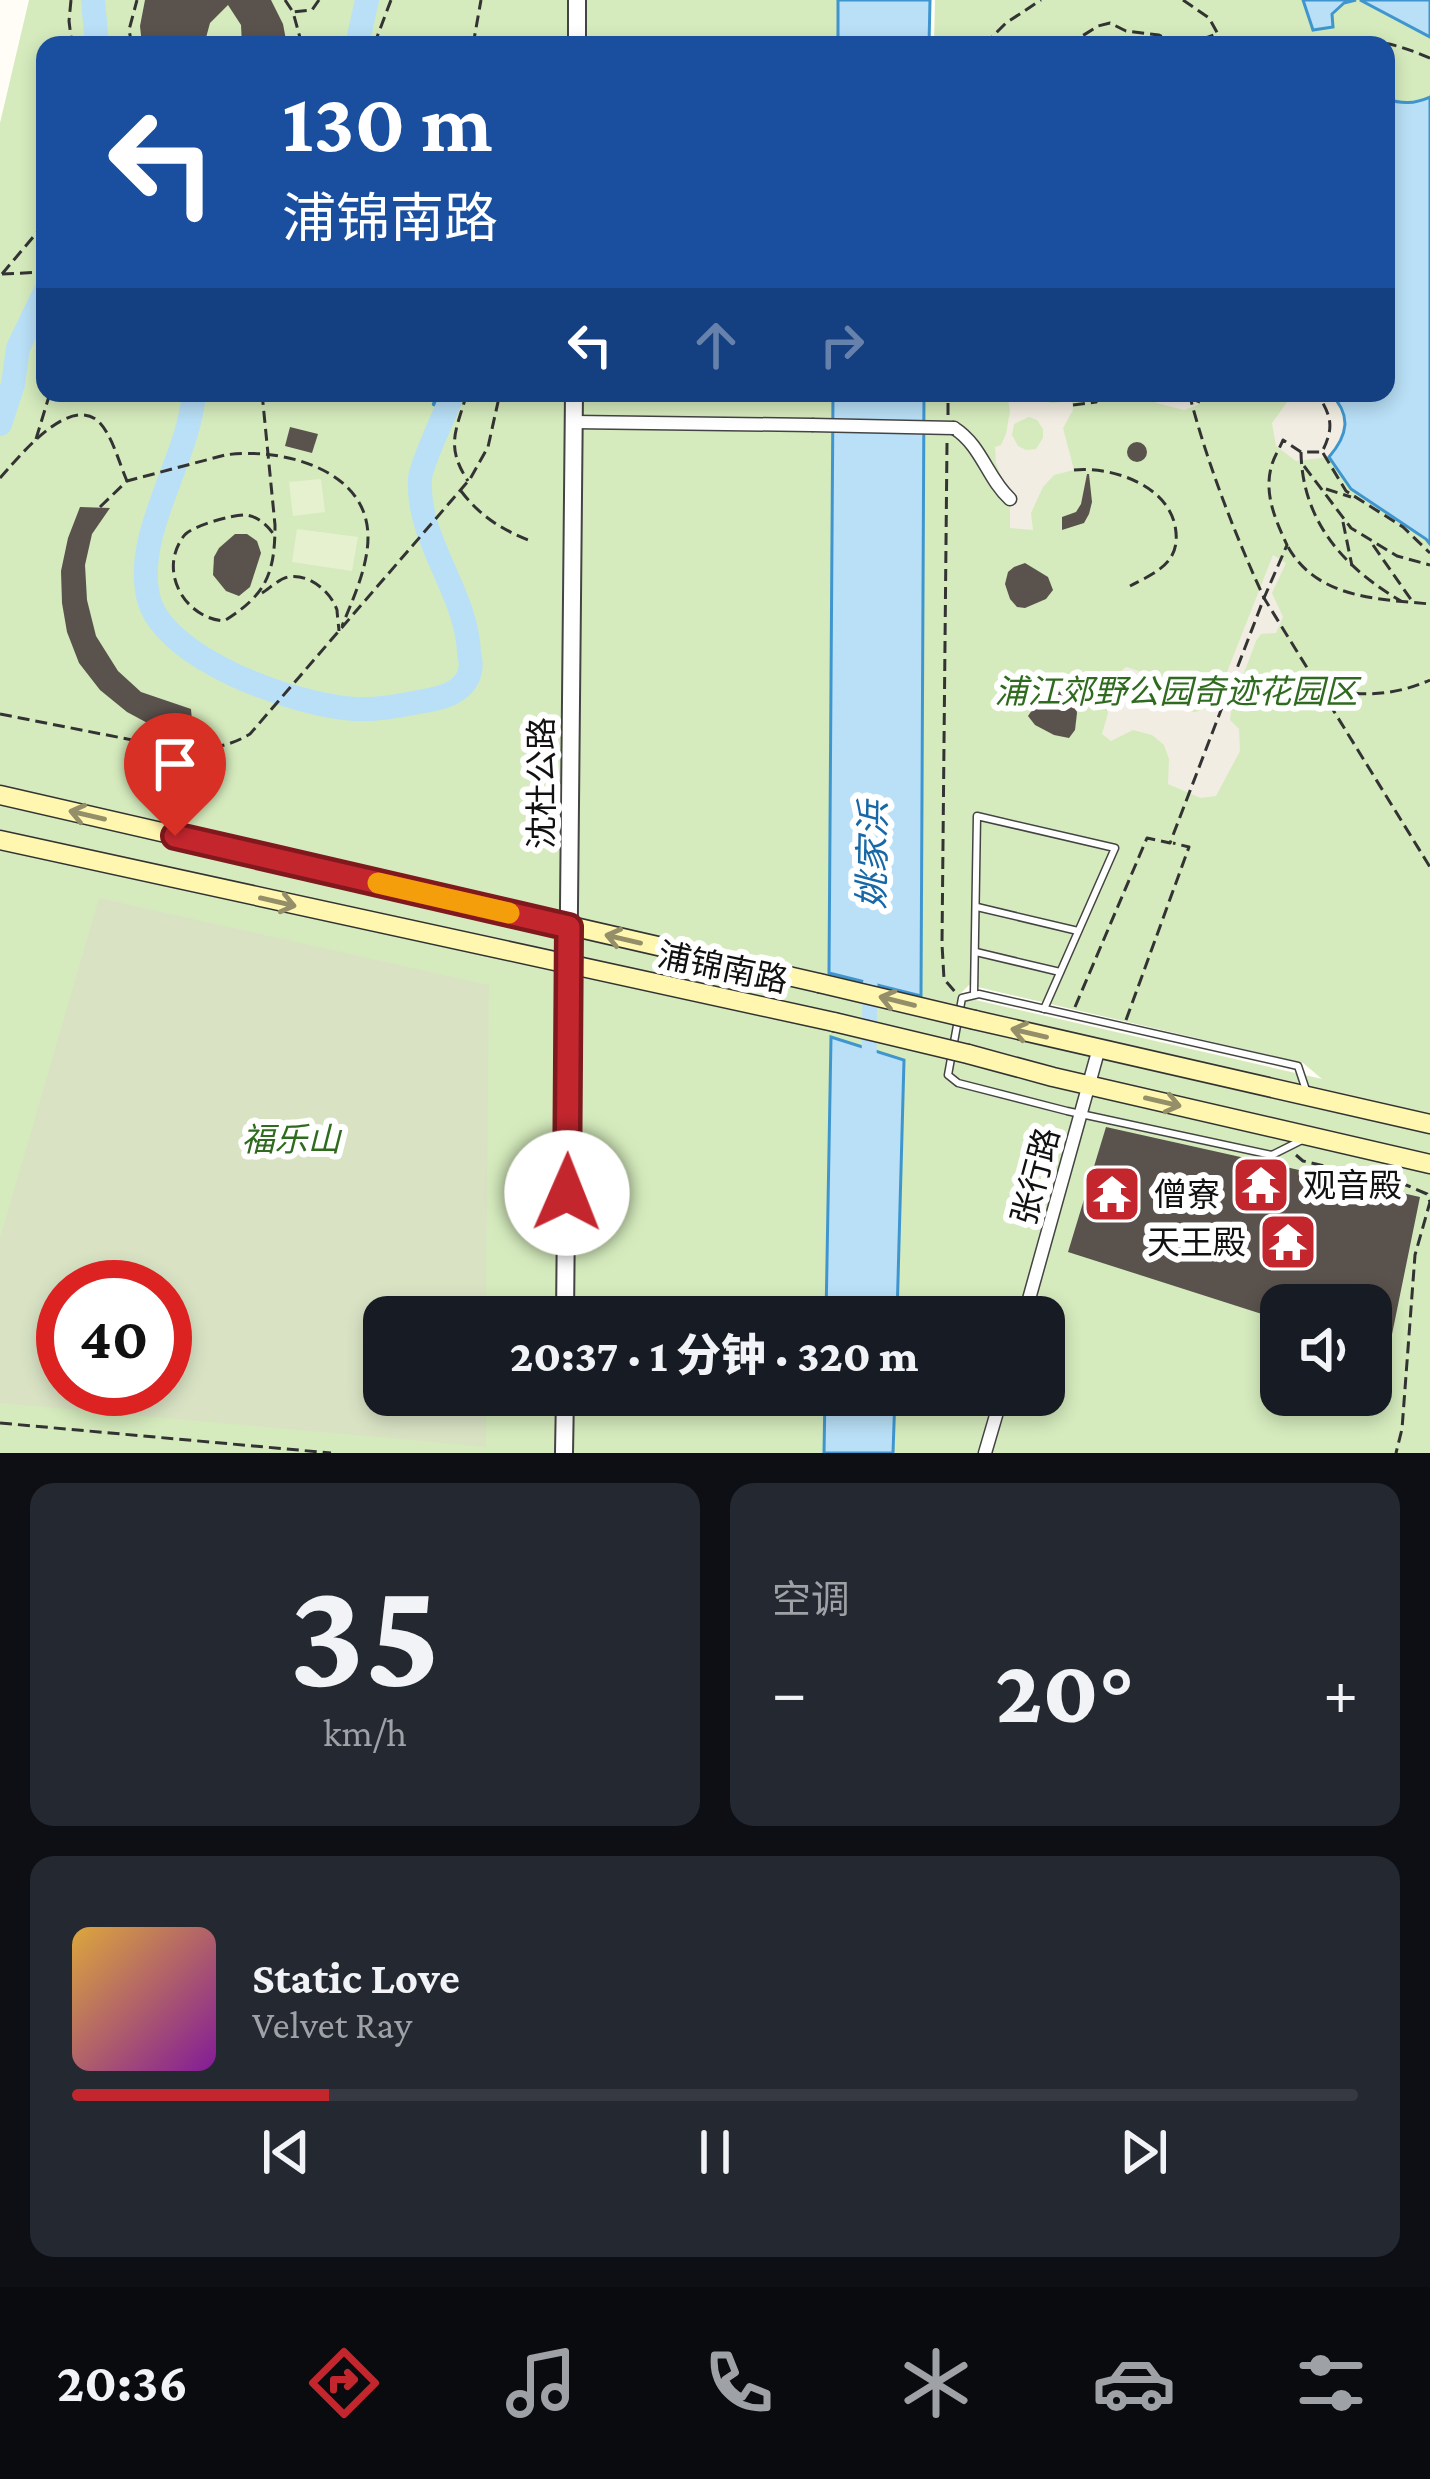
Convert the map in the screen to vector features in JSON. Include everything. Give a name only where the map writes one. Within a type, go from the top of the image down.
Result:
[{"type":"main road","points":[[0,795],[1430,1124]]},
{"type":"main road","name":"浦锦南路","points":[[0,840],[834,1022],[1430,1164]]},
{"type":"street","points":[[577,0],[577,36]]},
{"type":"street","name":"沈杜公路","points":[[566,1296],[574,402]]},
{"type":"street","points":[[574,422],[954,428],[983,456],[998,488],[1010,500]]},
{"type":"street","name":"张行路","points":[[1030,1296],[1099,1048]]},
{"type":"street","points":[[564,1453],[565,1416]]},
{"type":"street","points":[[985,1453],[995,1416]]},
{"type":"lane","points":[[974,995],[977,816],[1115,848],[1044,1009]]},
{"type":"lane","points":[[976,907],[1078,931]]},
{"type":"lane","points":[[975,952],[1060,972]]},
{"type":"lane","points":[[1309,1096],[1298,1066],[979,994],[962,998],[948,1075],[958,1083],[1272,1156],[1310,1136]]},
{"type":"path","points":[[71,0],[71,36]]},
{"type":"path","points":[[131,36],[137,0]]},
{"type":"path","points":[[285,0],[299,36]]},
{"type":"path","points":[[293,13],[312,10],[320,0]]},
{"type":"path","points":[[377,36],[391,0]]},
{"type":"path","points":[[475,36],[481,0]]},
{"type":"path","points":[[993,36],[1042,0]]},
{"type":"path","points":[[1183,0],[1209,18],[1218,34],[1211,36]]},
{"type":"path","points":[[1083,36],[1110,23],[1126,31],[1161,36]]},
{"type":"path","points":[[1395,46],[1430,58]]},
{"type":"path","points":[[1,274],[36,233]]},
{"type":"path","points":[[1,274],[36,272]]},
{"type":"path","points":[[35,440],[47,402]]},
{"type":"path","points":[[257,597],[272,567],[274,536],[263,402]]},
{"type":"path","points":[[464,402],[454,439],[454,460],[468,482]]},
{"type":"path","points":[[0,714],[128,741],[201,750],[232,744],[250,734],[468,482],[488,447],[498,402]]},
{"type":"path","points":[[948,402],[942,944],[944,980],[962,998]]},
{"type":"path","points":[[1073,405],[1096,402]]},
{"type":"path","points":[[1192,402],[1244,557],[1264,598],[1430,868]]},
{"type":"path","points":[[1322,402],[1331,416],[1322,452]]},
{"type":"path","points":[[0,478],[35,440],[72,416],[94,417],[104,428],[127,481]]},
{"type":"path","points":[[1322,452],[1300,452],[1283,440],[1271,467],[1271,504],[1287,545],[1306,569],[1339,590],[1376,600],[1430,604]]},
{"type":"path","points":[[1300,452],[1303,485],[1328,537],[1353,568],[1401,601]]},
{"type":"path","points":[[1322,452],[1353,498]]},
{"type":"path","points":[[100,507],[127,481],[239,453],[297,460],[330,473],[356,499],[369,534],[361,577],[339,633]]},
{"type":"path","points":[[1301,461],[1342,518],[1369,540],[1397,556],[1430,565]]},
{"type":"path","points":[[1074,470],[1109,472],[1136,482],[1169,509],[1177,544],[1168,562],[1130,586]]},
{"type":"path","points":[[1322,488],[1353,498],[1403,527],[1430,553]]},
{"type":"path","points":[[461,490],[490,521],[531,541]]},
{"type":"path","points":[[274,536],[267,524],[244,515],[197,526],[181,538],[174,562],[185,602],[196,613],[224,621],[285,577],[300,577],[321,587],[337,611],[339,633]]},
{"type":"path","points":[[1342,518],[1353,568]]},
{"type":"path","points":[[1369,540],[1413,602]]},
{"type":"path","points":[[1170,843],[1287,545]]},
{"type":"path","points":[[1318,686],[1383,694],[1430,680]]},
{"type":"path","points":[[1074,1009],[1147,838],[1189,847],[1123,1027]]},
{"type":"path","points":[[1286,1148],[1303,1161],[1406,1185],[1426,1194],[1430,1202],[1415,1256],[1402,1429],[1396,1453]]},
{"type":"path","points":[[0,1423],[331,1453]]},
{"type":"green space","name":"浦江郊野公园奇迹花园区","points":[[29,0],[921,0],[921,36],[36,36],[36,402],[920,402],[922,705],[924,402],[1395,402],[1395,36],[934,36],[935,0],[1430,0],[1430,1453],[0,1453],[0,123]],"holes":[[[969,985],[1303,1063],[1322,1079],[958,996]]]},
{"type":"green space","points":[[321,479],[325,512],[293,516],[289,482]]},
{"type":"green space","points":[[297,529],[358,537],[352,571],[292,562]]},
{"type":"green space","name":"福乐山","points":[[99,898],[489,985],[486,1296],[363,1296],[363,1416],[486,1416],[486,1447],[144,1416],[192,1416],[192,1260],[36,1260],[36,1406],[0,1403],[0,1238]]},
{"type":"shaded area","points":[[1008,402],[1072,402],[1063,428],[1074,470],[1054,475],[1043,487],[1031,513],[1033,530],[1010,528],[1010,499],[995,447],[1006,434]],"holes":[[[1029,417],[1043,429],[1036,449],[1018,446],[1012,435],[1014,424]]]},
{"type":"shaded area","points":[[1156,402],[1200,402],[1184,410]]},
{"type":"shaded area","points":[[1287,402],[1338,402],[1346,414],[1346,430],[1329,457],[1296,461],[1276,446],[1272,423]]},
{"type":"shaded area","points":[[1273,555],[1286,563],[1272,593],[1283,617],[1276,633],[1261,634],[1256,641],[1232,705],[1230,720],[1239,729],[1240,751],[1216,796],[1201,798],[1168,784],[1169,759],[1164,745],[1152,735],[1133,730],[1111,741],[1102,734],[1108,713],[1104,696],[1092,685],[1097,672],[1110,674],[1126,667],[1145,673],[1148,692],[1162,707],[1195,712],[1209,707],[1218,695]]},
{"type":"water","points":[[838,0],[930,0],[929,36],[838,36]]},
{"type":"water","points":[[1303,0],[1356,0],[1332,14],[1333,27],[1313,30]]},
{"type":"water","points":[[1360,0],[1430,0],[1430,37]]},
{"type":"water","points":[[1430,97],[1430,544],[1351,489],[1329,457],[1345,425],[1337,402],[1395,402],[1395,101]]},
{"type":"water","points":[[833,402],[924,402],[921,996],[829,973]]},
{"type":"water","points":[[831,1037],[904,1060],[898,1296],[826,1296]]},
{"type":"water","points":[[825,1416],[894,1416],[893,1453],[824,1453]]},
{"type":"building","points":[[145,0],[271,0],[285,36],[242,36],[241,25],[228,5],[210,23],[206,36],[141,36]]},
{"type":"building","points":[[290,427],[318,434],[312,453],[285,446]]},
{"type":"building","points":[[1137,442],[1147,452],[1137,462],[1127,452]]},
{"type":"building","points":[[1087,474],[1089,514],[1084,523],[1062,530],[1062,517],[1076,512],[1081,504]]},
{"type":"building","points":[[80,507],[110,508],[92,534],[85,565],[96,636],[118,671],[141,692],[191,709],[193,733],[153,726],[127,712],[100,690],[79,663],[67,632],[61,571]]},
{"type":"building","points":[[235,534],[247,534],[257,541],[261,553],[250,587],[239,596],[226,591],[213,575],[214,557]]},
{"type":"building","points":[[1025,563],[1048,577],[1053,590],[1046,599],[1025,608],[1010,599],[1005,584],[1008,572]]},
{"type":"building","points":[[1053,689],[1074,698],[1075,730],[1069,738],[1035,725],[1028,716],[1044,693]]},
{"type":"building","points":[[1106,1127],[1420,1197],[1392,1334],[1392,1284],[1260,1284],[1260,1313],[1068,1252]]},
{"type":"waterway","points":[[93,0],[96,36]]},
{"type":"waterway","points":[[359,36],[367,0]]},
{"type":"waterway","points":[[0,424],[18,348],[36,311]]},
{"type":"waterway","points":[[193,402],[149,547],[148,596],[158,619],[204,659],[235,675],[300,699],[363,709],[442,697],[463,685],[470,671],[460,609],[433,545],[421,501],[422,470],[449,402]]},
{"type":"waterway","points":[[434,404],[448,407]]},
{"type":"waterway","name":"姚家浜","points":[[869,1068],[870,984]]},
{"type":"slow traffic","points":[[378,883],[509,913]]},
{"type":"place","name":"观音殿","points":[[1261,1185]]},
{"type":"place","name":"僧寮","points":[[1112,1194]]},
{"type":"place","name":"天王殿","points":[[1288,1242]]},
{"type":"route","points":[[175,836],[569,927],[567,1193]]}]
